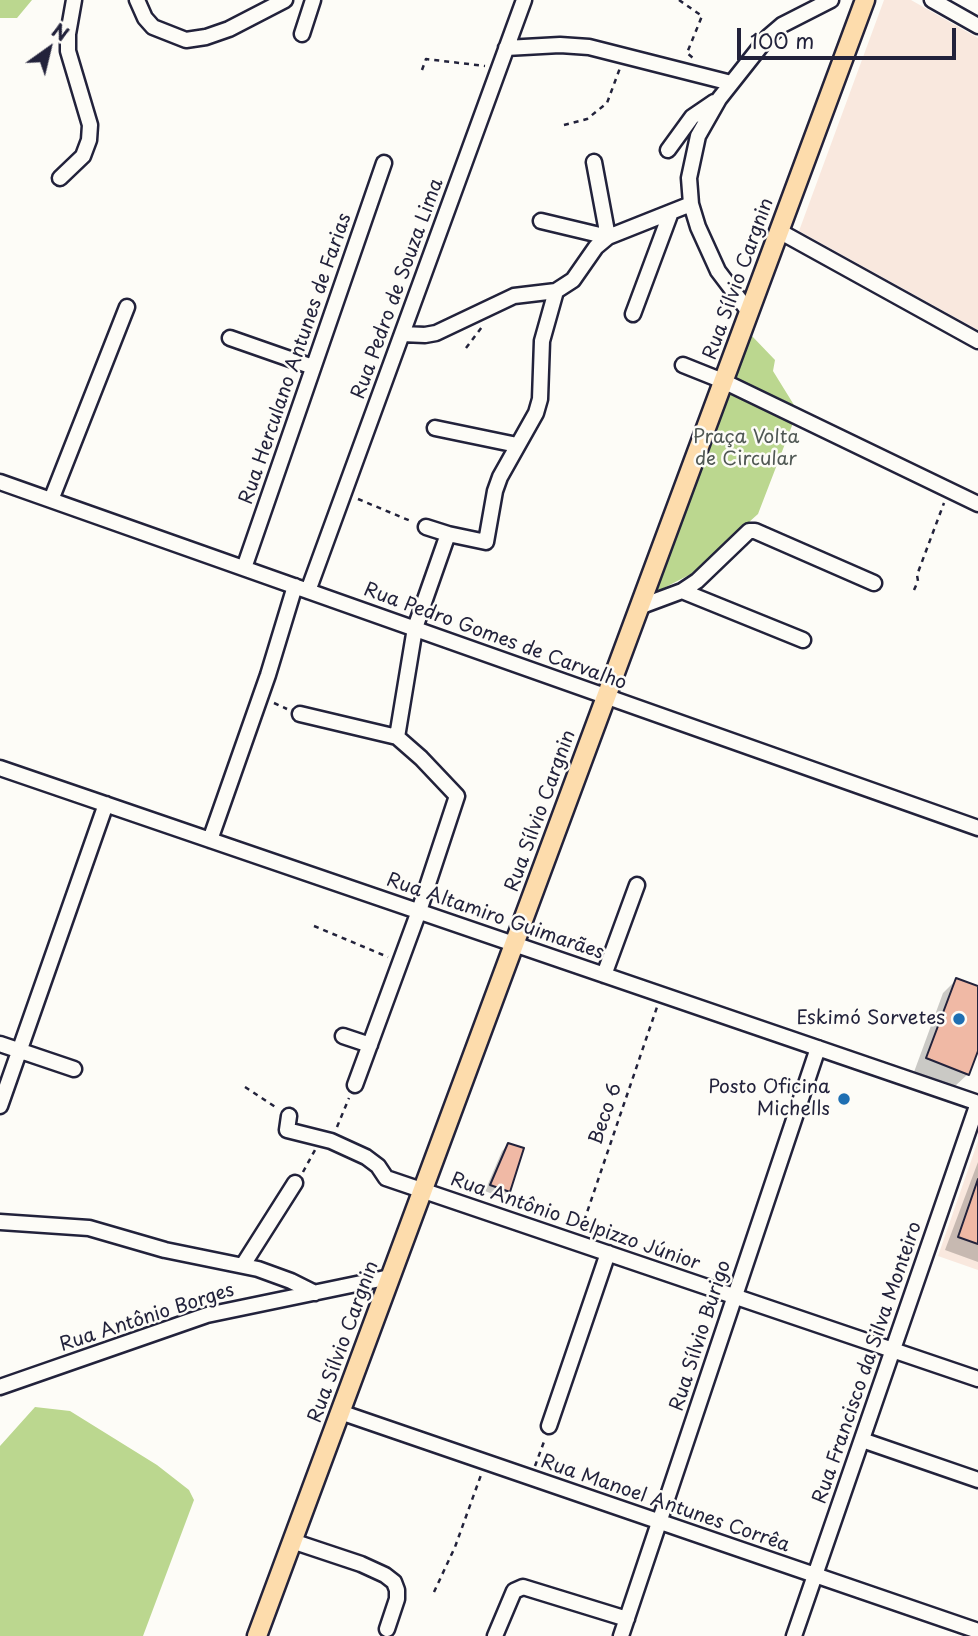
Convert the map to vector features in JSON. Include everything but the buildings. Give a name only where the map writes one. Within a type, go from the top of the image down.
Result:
[{"type":"main road","name":"Rua Sílvio Cargnin","points":[[257,1636],[865,0]]},
{"type":"street","points":[[60,178],[83,156],[89,140],[90,125],[68,51],[74,0]]},
{"type":"street","points":[[137,0],[145,18],[153,27],[186,40],[229,29],[280,5],[285,0]]},
{"type":"street","points":[[302,34],[313,0]]},
{"type":"street","name":"Rua Pedro de Souza Lima","points":[[210,840],[302,588],[344,493],[524,0]]},
{"type":"street","points":[[749,312],[718,271],[698,227],[691,204],[689,178],[698,136],[719,99],[768,37],[782,25],[831,0]]},
{"type":"street","points":[[932,0],[978,26]]},
{"type":"street","points":[[506,47],[575,45],[622,54],[731,83]]},
{"type":"street","points":[[668,149],[692,117],[719,99]]},
{"type":"street","points":[[594,162],[608,237]]},
{"type":"street","name":"Rua Herculano Antunes de Farias","points":[[244,568],[384,163]]},
{"type":"street","points":[[402,334],[436,333],[514,296],[556,291],[573,280],[596,247],[608,237],[691,204]]},
{"type":"street","points":[[633,314],[671,212]]},
{"type":"street","points":[[541,220],[608,237]]},
{"type":"street","points":[[779,231],[978,341]]},
{"type":"street","points":[[426,527],[486,542],[495,491],[506,464],[530,427],[538,406],[542,341],[556,291]]},
{"type":"street","points":[[51,500],[127,307]]},
{"type":"street","points":[[230,338],[313,367]]},
{"type":"street","points":[[683,365],[723,381],[978,504]]},
{"type":"street","points":[[435,428],[517,444]]},
{"type":"street","name":"Rua Pedro Gomes de Carvalho","points":[[0,481],[978,828]]},
{"type":"street","points":[[639,607],[682,591],[697,581],[749,531],[755,531],[874,583]]},
{"type":"street","points":[[397,737],[415,628],[448,534]]},
{"type":"street","points":[[682,591],[803,640]]},
{"type":"street","points":[[300,714],[397,737],[457,796],[419,911],[355,1085]]},
{"type":"street","name":"Rua Altamiro Guimarães","points":[[0,768],[978,1103]]},
{"type":"street","points":[[0,1106],[106,804]]},
{"type":"street","points":[[604,975],[637,885]]},
{"type":"street","points":[[343,1036],[370,1045]]},
{"type":"street","points":[[0,1044],[74,1069]]},
{"type":"street","name":"Rua Sílvio Burigo","points":[[621,1636],[818,1048]]},
{"type":"street","name":"Rua Francisco da Silva Monteiro","points":[[794,1636],[978,1103]]},
{"type":"street","name":"Rua Antônio Delpizzo Júnior","points":[[288,1123],[366,1157],[379,1167],[386,1178],[978,1379]]},
{"type":"street","points":[[243,1265],[295,1183]]},
{"type":"street","points":[[0,1222],[89,1228],[165,1250],[272,1273],[314,1293]]},
{"type":"street","points":[[549,1426],[608,1253]]},
{"type":"street","name":"Rua Antônio Borges","points":[[0,1387],[207,1315],[390,1277]]},
{"type":"street","name":"Rua Manoel Antunes Corrêa","points":[[340,1412],[978,1631]]},
{"type":"street","points":[[862,1440],[978,1480]]},
{"type":"street","points":[[292,1541],[368,1567],[394,1582],[397,1600],[387,1629]]},
{"type":"street","points":[[495,1636],[514,1591],[523,1587],[627,1619]]},
{"type":"path","points":[[679,0],[702,16],[687,53],[696,62]]},
{"type":"path","points":[[564,125],[587,119],[607,103],[616,85],[622,54]]},
{"type":"path","points":[[422,70],[426,59],[499,68]]},
{"type":"path","points":[[914,590],[918,581],[917,575],[949,490]]},
{"type":"path","points":[[344,493],[426,527]]},
{"type":"path","points":[[260,697],[300,714]]},
{"type":"path","points":[[314,926],[400,962]]},
{"type":"path","name":"Beco 6","points":[[577,1243],[661,994]]},
{"type":"path","points":[[295,1183],[326,1139],[355,1085]]},
{"type":"path","points":[[245,1087],[288,1123]]},
{"type":"path","points":[[531,1478],[549,1426]]},
{"type":"path","points":[[434,1592],[455,1547],[485,1462]]},
{"type":"shaded area","points":[[884,0],[911,0],[978,38],[978,330],[799,231]]},
{"type":"shaded area","points":[[978,1141],[978,1270],[938,1256]]},
{"type":"green space","points":[[0,0],[32,0],[17,18],[0,18]]},
{"type":"green space","points":[[751,335],[775,360],[773,371],[794,405],[735,378]]},
{"type":"green space","name":"Praça Volta de Circular","points":[[730,392],[793,423],[758,514],[691,574],[656,592]]},
{"type":"green space","points":[[35,1407],[70,1411],[157,1465],[189,1490],[194,1500],[143,1636],[0,1636],[0,1446]]},
{"type":"place","name":"Eskimó Sorvetes","points":[[959,1019]]},
{"type":"place","name":"Posto Oficina Michells","points":[[844,1099]]}]
